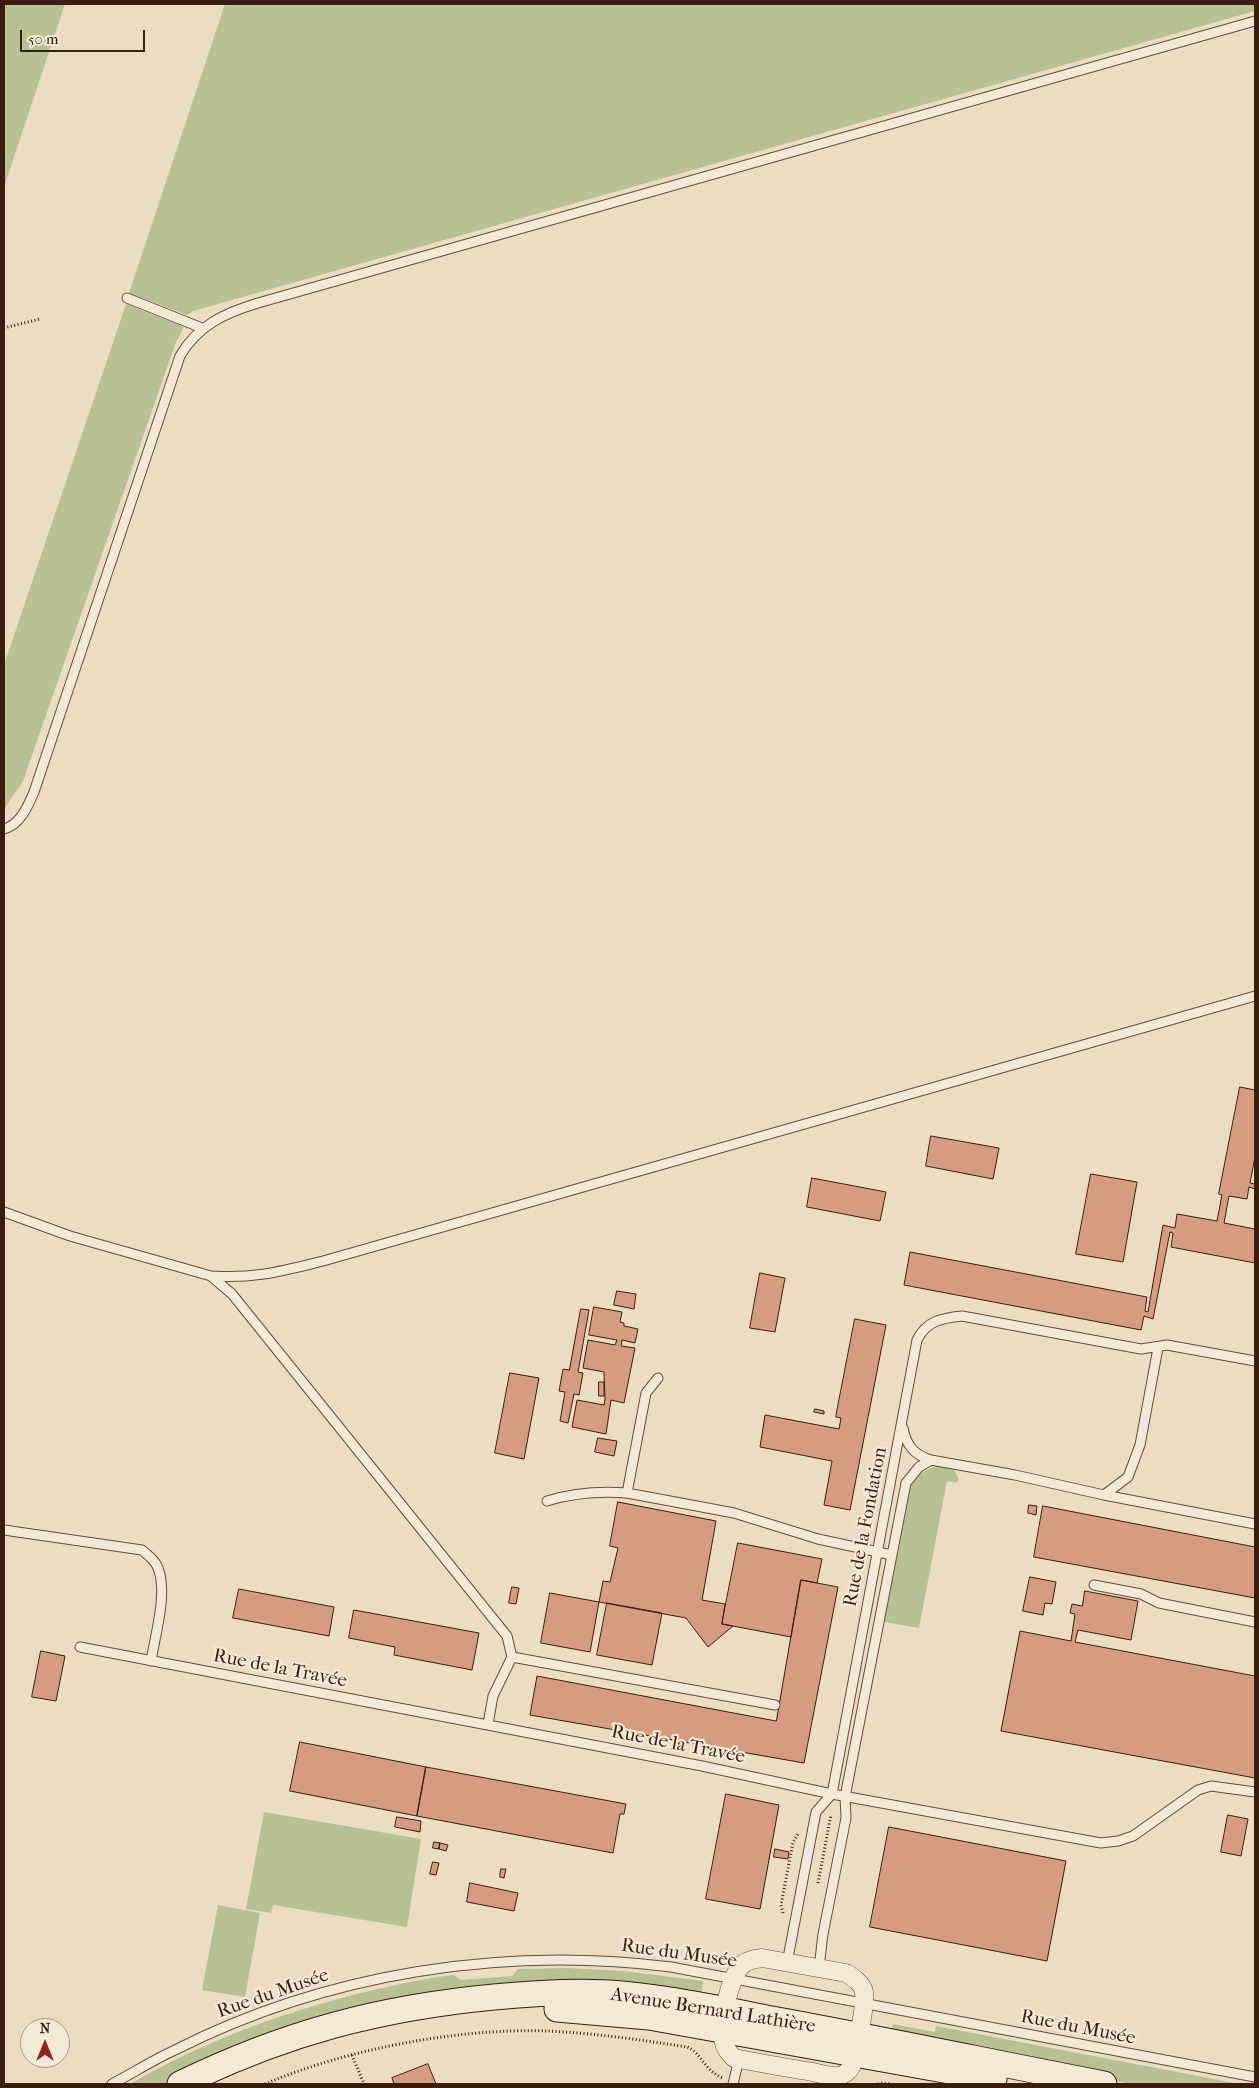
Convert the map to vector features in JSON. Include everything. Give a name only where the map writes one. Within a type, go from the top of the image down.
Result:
[{"type":"main road","name":"Avenue Bernard Lathière","points":[[180,2084],[222,2063],[301,2034],[358,2018],[436,2003],[528,1994],[621,1994],[724,2020],[857,2045],[1104,2084]]},
{"type":"main road","name":"Avenue Bernard Lathière","points":[[206,2084],[311,2043],[387,2024],[468,2011],[530,2008],[584,2010],[649,2017],[724,2020]]},
{"type":"main road","name":"Avenue Bernard Lathière","points":[[857,2045],[1027,2084]]},
{"type":"street","points":[[762,1958],[819,1968],[846,1973],[855,1978],[864,1992],[857,2045],[851,2067],[846,2073],[838,2076],[807,2078],[734,2058],[728,2052],[724,2044],[724,2020],[732,1978],[743,1964],[752,1959],[762,1958]]},
{"type":"lane","points":[[4,829],[16,822],[23,814],[34,792],[175,368],[186,344],[202,328],[235,310],[258,303],[1255,21]]},
{"type":"lane","points":[[127,298],[202,328]]},
{"type":"lane","points":[[4,1212],[70,1236],[211,1276],[234,1278],[265,1276],[1255,996]]},
{"type":"lane","points":[[211,1276],[232,1294],[507,1636],[512,1656],[493,1696],[488,1724]]},
{"type":"lane","name":"Rue de la Fondation","points":[[787,1963],[816,1812],[832,1794],[918,1340],[922,1330],[938,1319],[962,1316],[1141,1349],[1158,1348],[1167,1345],[1255,1361]]},
{"type":"lane","points":[[1104,1495],[1128,1477],[1140,1444],[1158,1348]]},
{"type":"lane","points":[[627,1493],[646,1393],[658,1378]]},
{"type":"lane","points":[[902,1425],[910,1447],[916,1453],[931,1460],[1015,1475],[1104,1495],[1255,1524]]},
{"type":"lane","name":"Rue de la Fondation","points":[[819,1968],[846,1818],[845,1796],[906,1483],[919,1467],[931,1460]]},
{"type":"lane","points":[[547,1501],[568,1495],[608,1492],[627,1493],[734,1513],[818,1539],[892,1556]]},
{"type":"lane","points":[[4,1530],[142,1550],[147,1554],[159,1570],[162,1588],[151,1661]]},
{"type":"lane","points":[[1094,1584],[1141,1594],[1159,1603],[1255,1622]]},
{"type":"lane","name":"Rue de la Travée","points":[[80,1647],[488,1724],[702,1766],[832,1794],[1101,1843],[1118,1841],[1133,1836],[1198,1790],[1211,1786],[1255,1792]]},
{"type":"lane","points":[[512,1656],[775,1705]]},
{"type":"lane","name":"Rue du Musée","points":[[112,2084],[175,2049],[278,2007],[342,1988],[428,1969],[509,1960],[574,1959],[638,1963],[732,1978],[1255,2077]]},
{"type":"lane","points":[[733,2082],[738,2059]]},
{"type":"path","points":[[4,328],[40,319]]},
{"type":"path","points":[[817,1889],[831,1815]]},
{"type":"path","points":[[265,2084],[352,2055],[410,2043],[505,2032],[549,2031],[632,2039],[687,2047],[693,2050],[706,2068],[714,2075],[733,2082]]},
{"type":"path","points":[[352,2055],[364,2084]]},
{"type":"path","points":[[878,2084],[891,2084]]},
{"type":"green space","points":[[4,4],[65,4],[4,187]]},
{"type":"green space","points":[[225,4],[1255,4],[1255,11],[193,311],[187,315],[129,293]]},
{"type":"green space","points":[[126,304],[184,327],[176,342],[23,781],[4,809],[4,665]]},
{"type":"green space","points":[[938,1466],[954,1469],[959,1480],[956,1483],[947,1481],[919,1628],[884,1622],[911,1485],[922,1472]]},
{"type":"green space","points":[[264,1812],[421,1839],[407,1927],[273,1905],[271,1913],[246,1909]]},
{"type":"green space","points":[[218,1905],[260,1913],[245,1997],[202,1990]]},
{"type":"green space","points":[[568,1968],[623,1971],[703,1981],[701,1996],[503,1991],[203,2066],[167,2084],[130,2084],[166,2064],[240,2031],[279,2017],[357,1994],[437,1977],[454,1975],[461,1980],[512,1976],[518,1969]]},
{"type":"green space","points":[[893,2024],[935,2032],[936,2026],[1240,2084],[1130,2084],[891,2032]]},
{"type":"building","points":[[1240,1087],[1255,1090],[1255,1157],[1250,1183],[1255,1184],[1255,1189],[1249,1187],[1247,1199],[1229,1196],[1224,1223],[1255,1229],[1255,1263],[1171,1247],[1173,1233],[1170,1232],[1153,1319],[1144,1316],[1141,1330],[904,1285],[910,1252],[1147,1297],[1145,1311],[1148,1312],[1163,1225],[1175,1228],[1177,1214],[1217,1221],[1222,1195],[1219,1194]]},
{"type":"building","points":[[931,1136],[999,1148],[993,1179],[926,1166]]},
{"type":"building","points":[[1091,1174],[1137,1182],[1123,1262],[1076,1254]]},
{"type":"building","points":[[812,1178],[886,1192],[880,1221],[807,1207]]},
{"type":"building","points":[[760,1273],[785,1278],[775,1332],[750,1328]]},
{"type":"building","points":[[617,1291],[636,1294],[634,1309],[614,1305]]},
{"type":"building","points":[[594,1307],[622,1312],[620,1322],[624,1323],[624,1326],[638,1329],[635,1343],[622,1340],[621,1346],[635,1348],[624,1403],[611,1400],[606,1434],[572,1427],[577,1400],[604,1405],[604,1372],[583,1368],[588,1340],[615,1345],[617,1340],[589,1335]]},
{"type":"building","points":[[581,1309],[589,1310],[578,1372],[583,1373],[579,1395],[574,1394],[568,1423],[560,1421],[565,1392],[559,1391],[563,1369],[569,1370]]},
{"type":"building","points":[[855,1319],[886,1325],[850,1510],[824,1505],[832,1461],[760,1447],[765,1415],[839,1429],[841,1418],[836,1417]]},
{"type":"building","points":[[510,1373],[539,1378],[524,1459],[495,1453]]},
{"type":"building","points":[[599,1382],[604,1382],[604,1396],[599,1396]]},
{"type":"building","points":[[815,1409],[824,1411],[824,1414],[814,1412]]},
{"type":"building","points":[[598,1438],[617,1441],[614,1456],[595,1452]]},
{"type":"building","points":[[618,1502],[716,1521],[702,1600],[725,1604],[722,1624],[733,1626],[708,1647],[686,1618],[599,1602],[603,1581],[610,1582],[618,1548],[610,1546]]},
{"type":"building","points":[[1029,1505],[1037,1506],[1036,1515],[1028,1513]]},
{"type":"building","points":[[1043,1506],[1255,1547],[1255,1598],[1034,1557]]},
{"type":"building","points":[[738,1543],[822,1559],[817,1583],[801,1580],[791,1637],[722,1624]]},
{"type":"building","points":[[1030,1577],[1056,1582],[1052,1604],[1045,1603],[1043,1615],[1023,1611]]},
{"type":"building","points":[[801,1580],[838,1587],[804,1763],[530,1715],[537,1676],[776,1721]]},
{"type":"building","points":[[512,1587],[519,1588],[516,1604],[509,1603]]},
{"type":"building","points":[[239,1589],[334,1607],[329,1636],[233,1618]]},
{"type":"building","points":[[1085,1591],[1138,1601],[1131,1640],[1078,1630],[1075,1642],[1255,1676],[1255,1778],[1001,1731],[1020,1631],[1071,1641],[1075,1614],[1070,1613],[1072,1604],[1082,1606]]},
{"type":"building","points":[[550,1593],[599,1602],[590,1652],[541,1643]]},
{"type":"building","points":[[607,1603],[662,1613],[652,1665],[597,1655]]},
{"type":"building","points":[[354,1610],[479,1633],[472,1670],[394,1655],[395,1647],[349,1638]]},
{"type":"building","points":[[41,1651],[65,1656],[56,1701],[32,1697]]},
{"type":"building","points":[[300,1742],[426,1767],[417,1816],[290,1791]]},
{"type":"building","points":[[426,1767],[626,1804],[624,1814],[620,1814],[613,1853],[417,1816]]},
{"type":"building","points":[[726,1794],[779,1805],[760,1909],[706,1899]]},
{"type":"building","points":[[1228,1815],[1248,1819],[1241,1856],[1221,1852]]},
{"type":"building","points":[[397,1817],[421,1821],[420,1832],[395,1827]]},
{"type":"building","points":[[889,1827],[1066,1861],[1047,1961],[870,1927]]},
{"type":"building","points":[[434,1842],[440,1843],[439,1849],[433,1848]]},
{"type":"building","points":[[440,1843],[448,1845],[446,1851],[439,1849]]},
{"type":"building","points":[[775,1849],[789,1852],[788,1859],[774,1857]]},
{"type":"building","points":[[433,1862],[439,1863],[436,1875],[430,1874]]},
{"type":"building","points":[[501,1869],[506,1869],[504,1878],[500,1877]]},
{"type":"building","points":[[470,1883],[518,1893],[514,1911],[467,1902]]},
{"type":"building","points":[[428,2064],[436,2084],[394,2084],[392,2078]]}]
